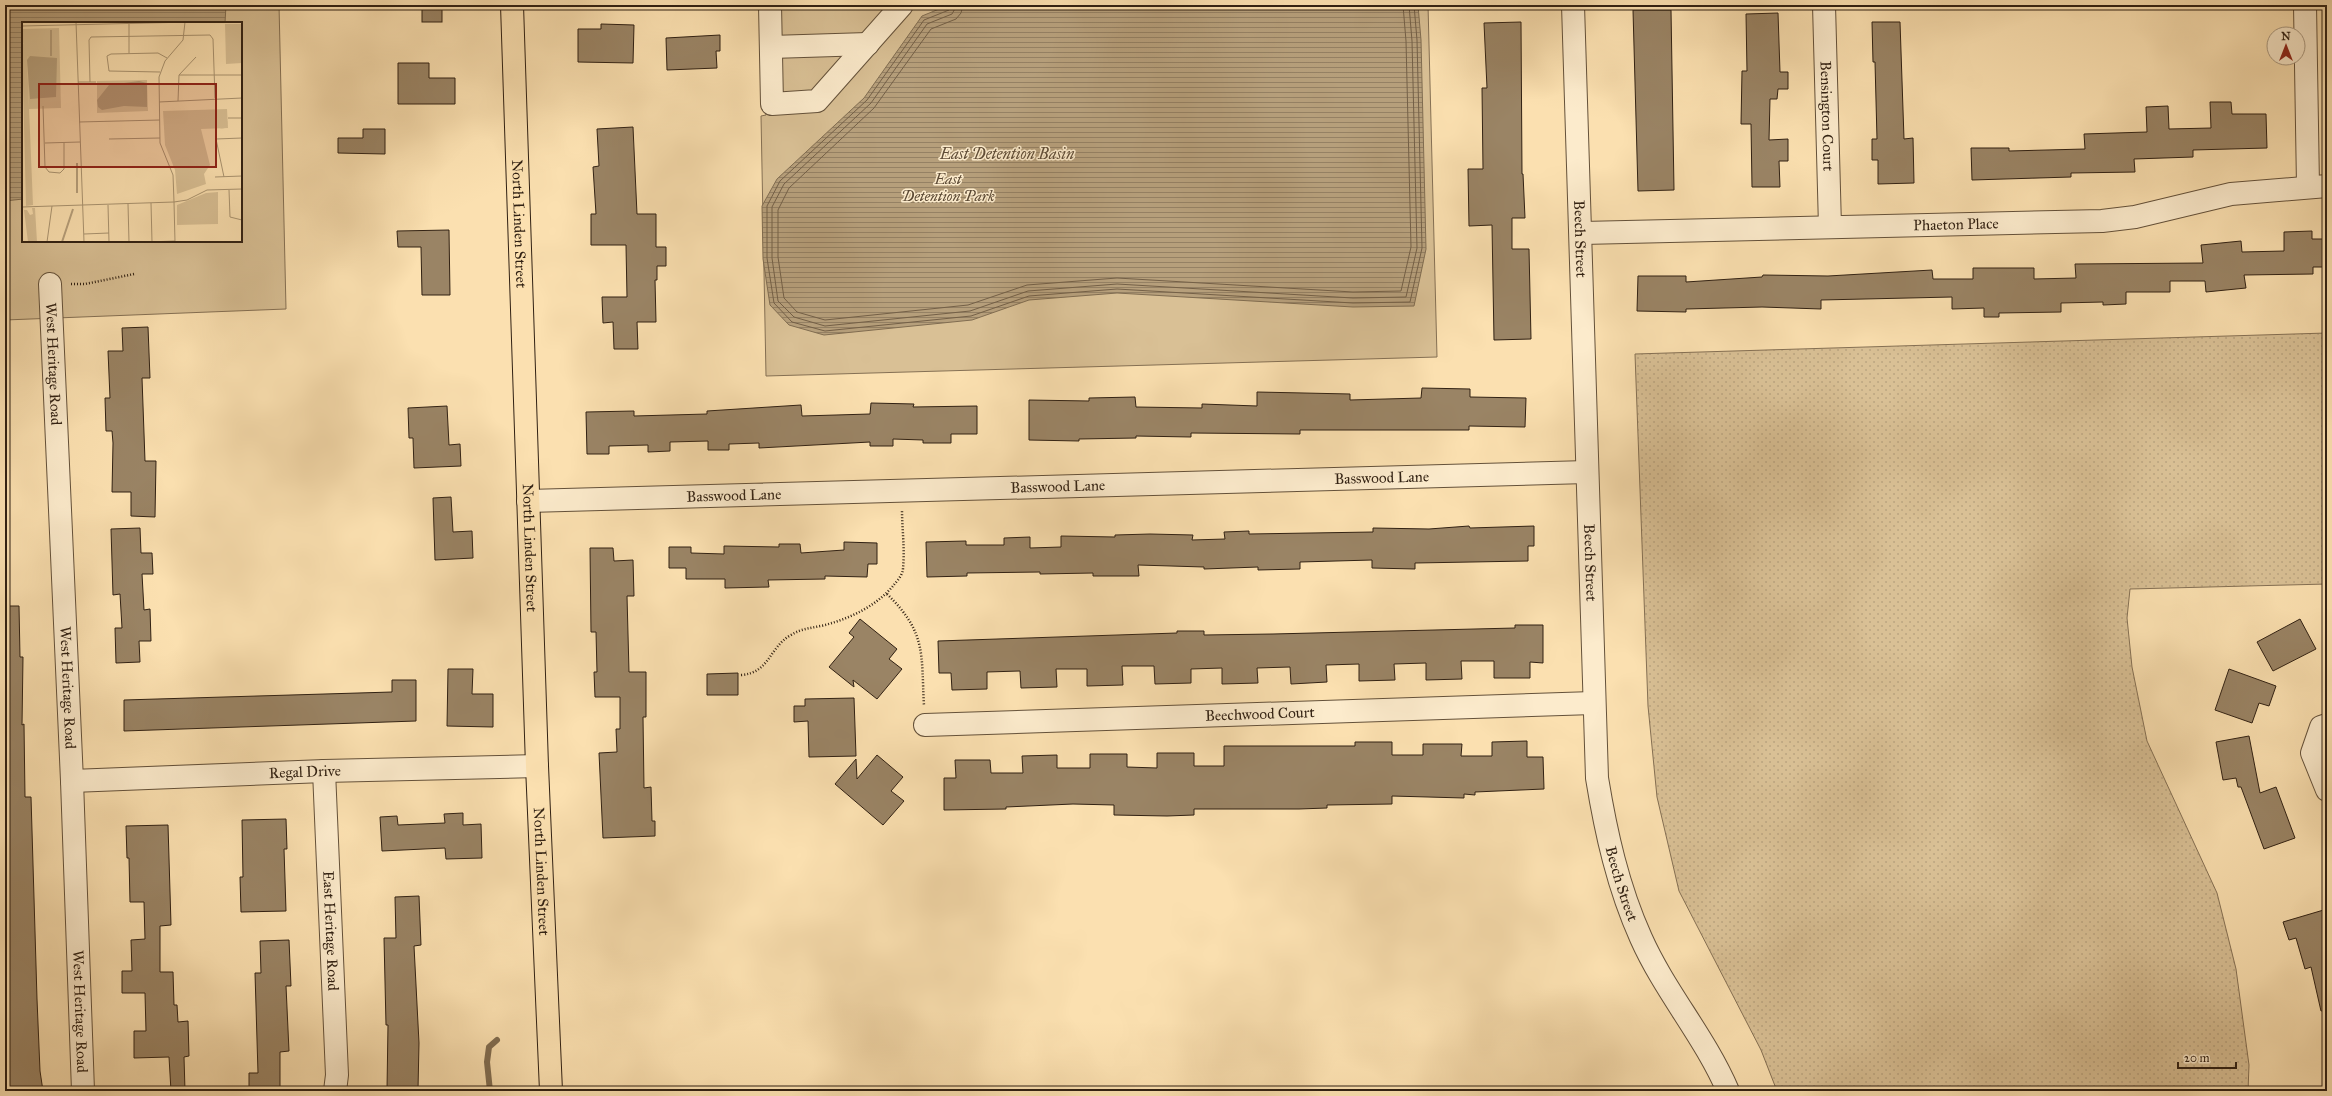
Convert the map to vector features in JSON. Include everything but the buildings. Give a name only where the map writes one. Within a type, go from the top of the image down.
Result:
[{"type":"main road","name":"North Linden Street","points":[[512,5],[537,766],[551,1091]]},
{"type":"street","points":[[770,5],[772,104],[817,101],[902,5]]},
{"type":"street","name":"Beech Street","points":[[1573,5],[1582,233],[1593,703],[1597,778],[1604,820],[1618,880],[1641,939],[1662,976],[1718,1066],[1728,1091]]},
{"type":"street","name":"Bensington Court","points":[[1824,5],[1830,227]]},
{"type":"street","points":[[2305,5],[2318,186]]},
{"type":"street","points":[[771,47],[868,44]]},
{"type":"street","name":"Phaeton Place","points":[[1582,233],[2102,221],[2136,217],[2231,194],[2318,186]]},
{"type":"street","name":"West Heritage Road","points":[[50,284],[72,781],[83,1091]]},
{"type":"street","name":"Basswood Lane","points":[[528,502],[1587,472]]},
{"type":"street","name":"Beechwood Court","points":[[925,724],[1593,703]]},
{"type":"street","points":[[2324,726],[2312,753],[2327,790]]},
{"type":"street","name":"Regal Drive","points":[[72,781],[324,771],[537,766]]},
{"type":"street","name":"East Heritage Road","points":[[324,771],[336,1075],[335,1091]]},
{"type":"path","points":[[50,284],[85,284],[134,274]]},
{"type":"path","points":[[741,675],[757,672],[780,644],[789,636],[803,629],[825,625],[855,614],[887,594],[897,582],[904,569],[902,492]]},
{"type":"path","points":[[887,594],[903,610],[920,641],[925,724]]},
{"type":"green space","points":[[5,5],[279,5],[286,309],[5,320]]},
{"type":"green space","name":"East Detention Basin","points":[[762,5],[1428,5],[1437,357],[766,376],[761,116],[766,115]]},
{"type":"green space","points":[[2327,333],[2327,584],[2130,589],[2127,618],[2132,667],[2147,741],[2217,893],[2236,969],[2249,1065],[2248,1091],[1777,1091],[1761,1050],[1679,891],[1657,797],[1648,706],[1635,354]]},
{"type":"water","points":[[5,5],[226,5],[225,22],[22,22],[22,199],[5,201]]},
{"type":"water","name":"East Detention Basin","points":[[973,5],[1418,5],[1421,40],[1426,249],[1414,306],[1353,307],[1117,293],[1029,300],[972,320],[824,335],[789,325],[770,305],[763,259],[762,206],[777,179],[864,98],[922,16],[944,7]]},
{"type":"waterway","points":[[490,1091],[487,1062],[489,1047],[497,1040]]},
{"type":"park label","name":"East Detention Park","points":[[948,188]]}]
